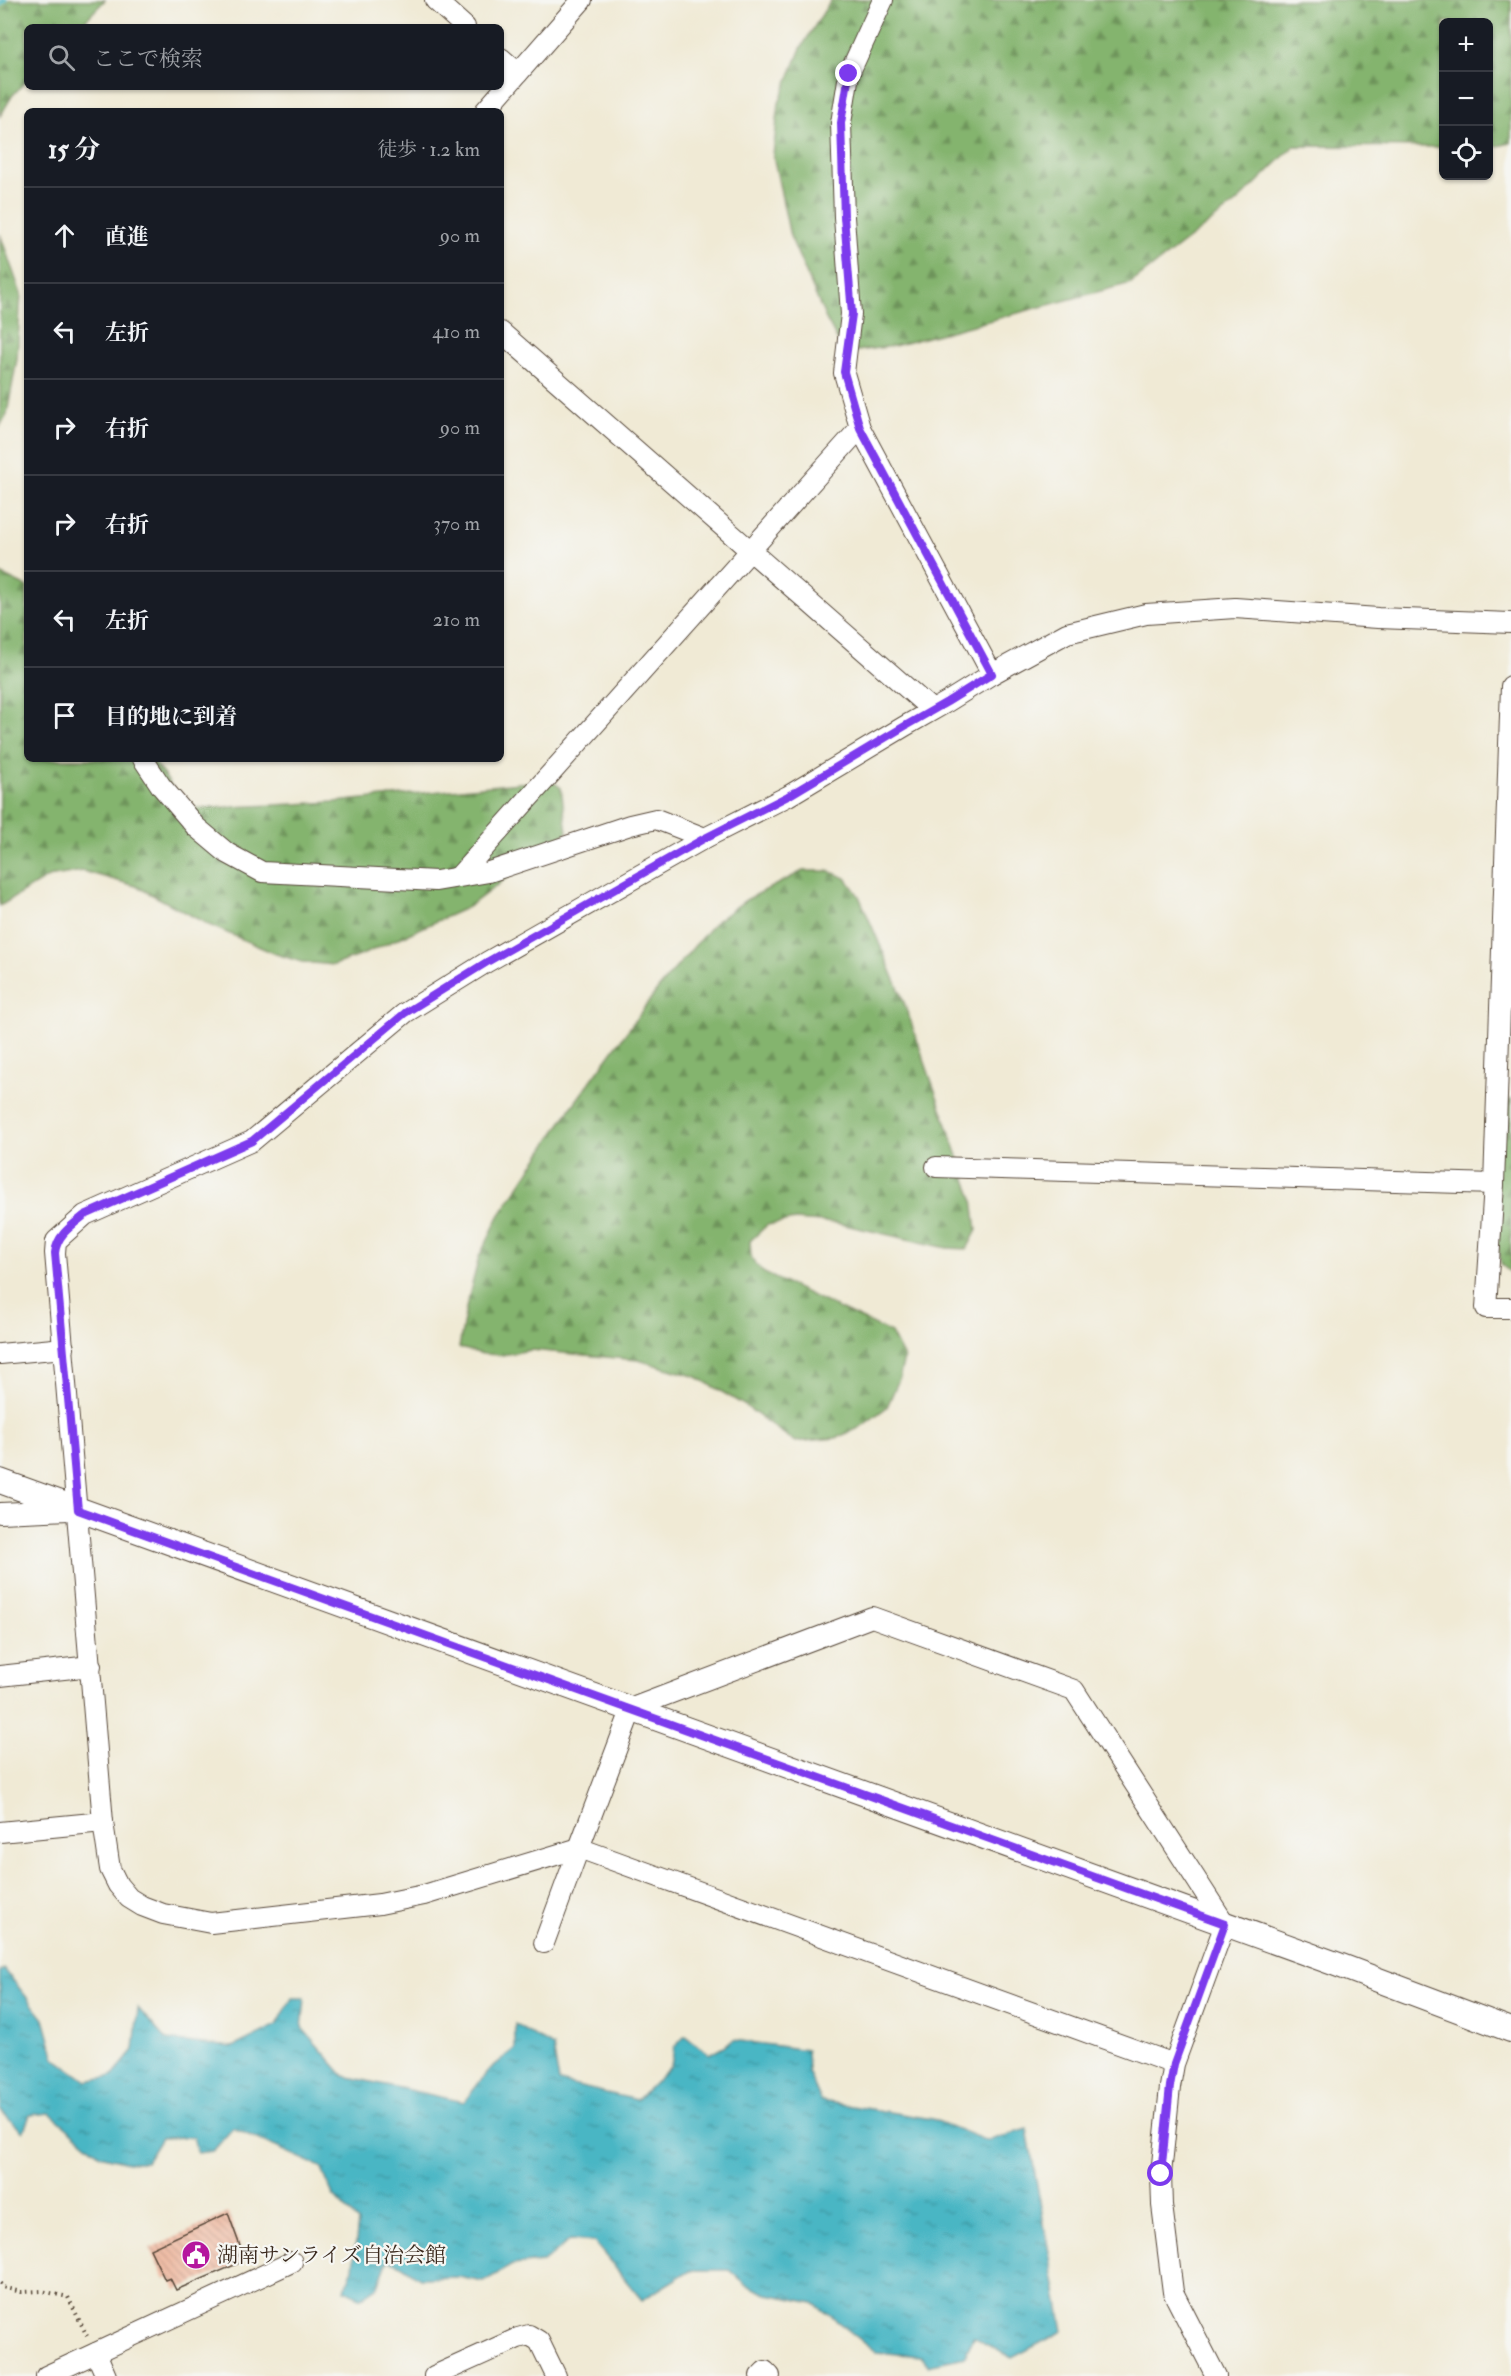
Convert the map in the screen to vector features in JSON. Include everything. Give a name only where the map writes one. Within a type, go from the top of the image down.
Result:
[{"type":"street","points":[[435,0],[462,24]]},
{"type":"street","points":[[504,89],[582,0]]},
{"type":"street","points":[[883,0],[849,74],[841,123],[844,217],[852,314],[844,372],[860,428],[992,674]]},
{"type":"street","points":[[504,61],[518,73]]},
{"type":"street","points":[[488,108],[503,90]]},
{"type":"street","points":[[504,335],[932,710]]},
{"type":"street","points":[[459,876],[860,428]]},
{"type":"street","points":[[1174,2064],[579,1848],[466,1884],[413,1898],[380,1904],[211,1923],[163,1914],[129,1898],[118,1885],[110,1869],[103,1822],[55,1253],[56,1241],[85,1215],[252,1141],[405,1013],[487,962],[705,838],[788,796],[992,674],[1067,633],[1146,614],[1235,608],[1378,618],[1511,623]]},
{"type":"street","points":[[1511,686],[1494,1184],[1486,1308],[1511,1308]]},
{"type":"street","points":[[145,762],[161,786],[196,827],[226,853],[262,872],[436,881],[489,872],[630,825],[656,819],[705,838]]},
{"type":"street","points":[[936,1167],[1494,1184]]},
{"type":"street","points":[[0,1354],[64,1348]]},
{"type":"street","points":[[0,1481],[632,1708],[1511,2030]]},
{"type":"street","points":[[0,1513],[78,1510]]},
{"type":"street","points":[[544,1943],[632,1708],[872,1617],[1074,1690],[1225,1924]]},
{"type":"street","points":[[0,1676],[91,1666]]},
{"type":"street","points":[[0,1832],[103,1822]]},
{"type":"street","points":[[1216,2376],[1173,2292],[1162,2205],[1161,2174],[1174,2064],[1225,1924]]},
{"type":"street","points":[[45,2376],[292,2262]]},
{"type":"street","points":[[434,2376],[528,2335],[539,2341],[556,2376]]},
{"type":"street","points":[[96,2353],[106,2376]]},
{"type":"street","points":[[760,2376],[765,2371],[770,2376]]},
{"type":"path","points":[[0,2283],[2,2287],[21,2292],[42,2291],[68,2297],[96,2353]]},
{"type":"green space","points":[[0,0],[105,0],[82,24],[24,24],[24,83],[12,96],[0,116]]},
{"type":"green space","points":[[831,0],[1511,0],[1511,143],[1493,147],[1493,18],[1439,18],[1439,147],[1294,146],[1237,202],[1131,283],[894,346],[857,351],[840,345],[826,319],[790,236],[773,155],[779,103],[801,48]]},
{"type":"green space","points":[[0,234],[21,294],[17,359],[7,414],[0,426]]},
{"type":"green space","points":[[0,574],[24,586],[24,762],[154,762],[188,809],[335,802],[519,783],[553,782],[561,788],[567,832],[468,907],[364,954],[334,965],[302,962],[276,954],[209,925],[136,886],[83,871],[48,877],[0,906]]},
{"type":"green space","points":[[803,871],[829,871],[846,878],[859,896],[901,994],[973,1199],[977,1230],[967,1249],[947,1248],[836,1223],[795,1220],[767,1225],[750,1241],[751,1258],[764,1273],[891,1333],[904,1358],[899,1379],[887,1407],[859,1428],[836,1438],[795,1442],[744,1405],[697,1377],[638,1360],[531,1350],[502,1355],[483,1354],[459,1348],[479,1257],[499,1216],[571,1108],[658,989],[714,923],[746,900]]},
{"type":"green space","points":[[1511,1099],[1511,1273],[1501,1264],[1483,1147],[1488,1127],[1499,1109]]},
{"type":"water","points":[[4,1969],[44,2019],[55,2058],[87,2081],[112,2076],[134,2050],[138,2008],[166,2040],[233,2047],[277,2025],[292,1998],[305,1998],[302,2028],[344,2076],[464,2102],[489,2070],[515,2049],[515,2024],[553,2047],[559,2082],[637,2100],[671,2066],[674,2048],[685,2036],[709,2054],[734,2040],[807,2050],[808,2071],[821,2101],[932,2119],[987,2141],[1027,2129],[1063,2331],[1012,2358],[973,2337],[965,2357],[928,2365],[921,2356],[876,2352],[814,2303],[767,2294],[745,2284],[729,2270],[690,2270],[642,2300],[594,2242],[570,2240],[543,2262],[512,2265],[483,2282],[459,2277],[420,2278],[401,2265],[388,2260],[378,2286],[361,2298],[345,2290],[353,2268],[358,2222],[333,2195],[321,2167],[233,2128],[213,2151],[197,2153],[193,2137],[161,2138],[146,2162],[128,2162],[100,2155],[50,2113],[30,2115],[23,2132],[0,2110],[0,1972]]},
{"type":"building","name":"湖南サンライズ自治会館","points":[[228,2213],[240,2246],[235,2249],[242,2262],[176,2290],[170,2278],[165,2280],[150,2249]]},
{"type":"waterway","points":[[0,4],[4,0]]},
{"type":"place","name":"湖南サンライズ自治会館","points":[[196,2255]]},
{"type":"route","points":[[849,74],[841,123],[844,217],[852,314],[844,372],[860,428],[992,674],[788,796],[705,838],[487,962],[405,1013],[252,1141],[85,1215],[64,1233],[56,1241],[55,1253],[78,1510],[632,1708],[1225,1924],[1174,2064],[1161,2174]]}]
